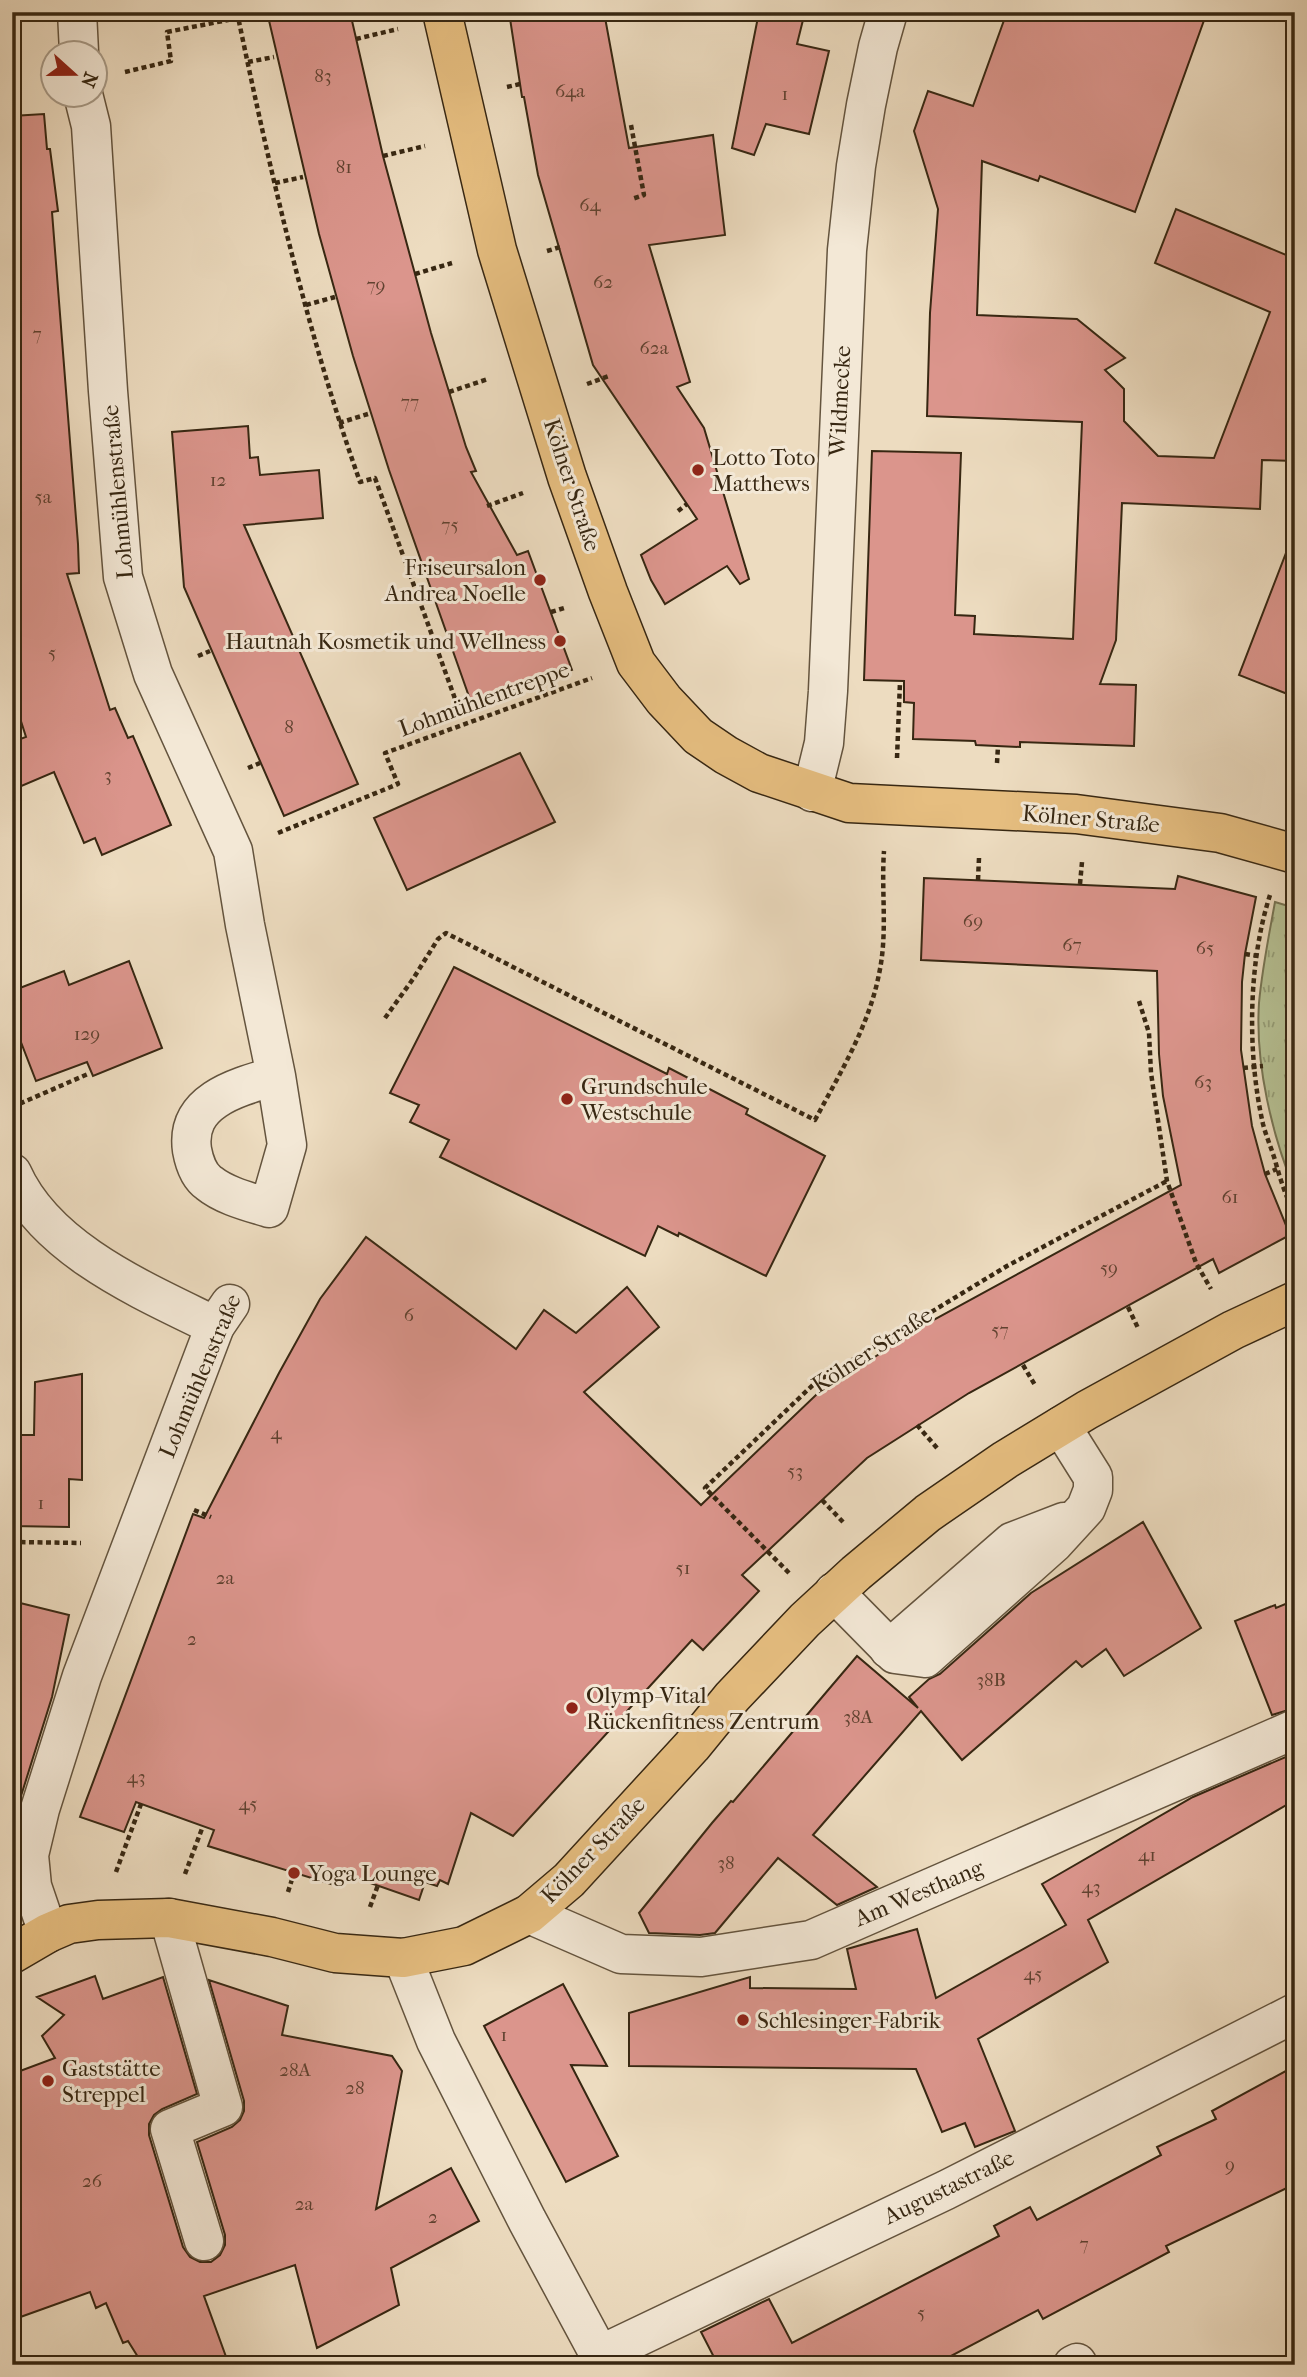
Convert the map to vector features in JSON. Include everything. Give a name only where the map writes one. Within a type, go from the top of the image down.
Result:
[{"type":"main road","name":"Kölner Straße","points":[[442,12],[497,250],[567,477],[636,663],[664,700],[698,736],[759,773],[849,803],[1076,814],[1220,833],[1290,853]]},
{"type":"main road","name":"Kölner Straße","points":[[12,1954],[69,1924],[98,1920],[169,1918],[272,1937],[335,1953],[403,1958],[464,1946],[528,1914],[569,1880],[692,1746],[732,1698],[828,1598],[928,1513],[1005,1460],[1061,1426],[1233,1330],[1295,1301]]},
{"type":"street","points":[[77,12],[78,38]]},
{"type":"street","name":"Wildmecke","points":[[812,792],[824,743],[828,691],[847,250],[866,105],[888,12]]},
{"type":"street","name":"Lohmühlenstraße","points":[[87,108],[92,126],[108,391],[123,577],[153,674],[233,851],[245,925],[276,1076]]},
{"type":"street","name":"Lohmühlenstraße","points":[[12,1173],[38,1213],[57,1233],[106,1269],[223,1315],[105,1614],[70,1713],[29,1854],[32,1886],[48,1933]]},
{"type":"street","points":[[828,1598],[895,1654],[925,1658],[1054,1543],[1086,1508],[1093,1490],[1093,1477],[1061,1426]]},
{"type":"street","name":"Am Westhang","points":[[528,1914],[621,1954],[701,1957],[810,1940],[1295,1729]]},
{"type":"street","points":[[169,1918],[223,2107],[170,2129],[204,2241]]},
{"type":"street","name":"Augustastraße","points":[[403,1958],[436,2041],[602,2360],[1295,2013]]},
{"type":"path","points":[[120,73],[171,61],[167,32],[237,15],[275,183],[340,423],[360,482],[375,478],[458,707]]},
{"type":"path","points":[[248,62],[274,57]]},
{"type":"path","points":[[631,125],[644,195],[632,199]]},
{"type":"path","points":[[275,183],[303,177]]},
{"type":"path","points":[[306,305],[335,297]]},
{"type":"path","points":[[596,381],[609,376]]},
{"type":"path","points":[[340,423],[369,414]]},
{"type":"path","points":[[678,511],[687,505]]},
{"type":"path","name":"Lohmühlentreppe","points":[[233,851],[398,784],[385,753],[636,663]]},
{"type":"path","points":[[385,1018],[438,939],[446,933],[815,1120],[853,1049],[872,1004],[880,972],[900,682]]},
{"type":"path","points":[[1290,853],[1269,899],[1252,1003],[1255,1067],[1263,1123],[1295,1215]]},
{"type":"path","points":[[1245,954],[1258,956]]},
{"type":"path","points":[[1139,1001],[1149,1033],[1151,1073],[1167,1181],[1196,1262],[1233,1330]]},
{"type":"path","points":[[1243,1068],[1263,1066]]},
{"type":"path","points":[[12,1107],[88,1074]]},
{"type":"path","points":[[1265,1174],[1277,1169]]},
{"type":"path","name":"Kölner Straße","points":[[828,1598],[705,1488],[816,1382],[1007,1266],[1167,1181]]},
{"type":"path","points":[[12,1542],[131,1544]]},
{"type":"path","points":[[98,1920],[141,1804]]},
{"type":"green space","points":[[1275,902],[1295,908],[1295,1191],[1272,1123],[1258,1026],[1260,990]]},
{"type":"building","points":[[267,12],[350,12],[383,156],[431,333],[476,471],[471,472],[517,555],[528,551],[572,670],[472,705],[389,470],[353,356],[319,234]]},
{"type":"building","points":[[509,12],[604,12],[629,148],[713,135],[725,235],[649,245],[690,382],[677,387],[704,428],[749,579],[740,584],[727,566],[665,604],[651,580],[641,555],[697,519],[593,365],[538,175]]},
{"type":"building","points":[[759,12],[805,12],[797,44],[829,51],[809,134],[766,124],[754,155],[732,148]]},
{"type":"building","points":[[1007,12],[1207,12],[1135,212],[1040,176],[1038,181],[982,161],[977,315],[1077,319],[1125,358],[1105,370],[1124,389],[1124,421],[1158,456],[1214,458],[1270,312],[1155,263],[1176,209],[1291,257],[1295,256],[1295,461],[1262,460],[1260,509],[1122,503],[1116,640],[1100,684],[1136,685],[1134,746],[1020,742],[1020,747],[976,745],[975,741],[913,739],[914,703],[904,702],[904,681],[864,680],[872,451],[961,453],[955,615],[975,616],[974,634],[1073,639],[1082,422],[927,416],[930,313],[938,209],[914,131],[928,91],[973,106]]},
{"type":"building","points":[[44,114],[58,211],[52,212],[78,544],[79,573],[67,574],[110,710],[115,708],[128,738],[133,736],[171,825],[102,855],[95,838],[84,843],[54,772],[12,790],[12,742],[26,737],[12,693],[12,116]]},
{"type":"building","points":[[248,426],[250,458],[258,457],[260,475],[319,470],[323,518],[244,525],[358,784],[284,816],[184,587],[172,432]]},
{"type":"building","points":[[1291,540],[1295,540],[1295,697],[1239,675]]},
{"type":"building","points":[[520,753],[555,822],[407,890],[374,818]]},
{"type":"building","points":[[1178,876],[1256,897],[1242,982],[1241,1050],[1252,1126],[1265,1174],[1290,1235],[1219,1273],[1213,1259],[969,1393],[867,1458],[742,1575],[759,1591],[703,1650],[692,1640],[513,1836],[471,1813],[448,1884],[440,1880],[437,1886],[425,1882],[419,1900],[336,1871],[331,1884],[208,1846],[214,1830],[136,1802],[124,1832],[80,1817],[193,1514],[204,1518],[320,1299],[366,1237],[516,1349],[544,1310],[576,1333],[627,1287],[659,1327],[584,1392],[701,1505],[817,1394],[926,1324],[1181,1185],[1163,1096],[1157,971],[921,960],[924,878],[1175,889]]},
{"type":"building","points":[[129,961],[162,1048],[93,1076],[87,1062],[36,1081],[12,1019],[12,991],[64,971],[69,985]]},
{"type":"building","name":"Grundschule Westschule","points":[[454,967],[667,1074],[669,1068],[748,1109],[746,1114],[825,1156],[766,1276],[679,1233],[678,1236],[658,1226],[645,1256],[440,1157],[449,1140],[410,1122],[419,1105],[390,1093]]},
{"type":"building","points":[[82,1374],[82,1480],[69,1479],[69,1527],[12,1526],[12,1435],[34,1435],[35,1382]]},
{"type":"building","points":[[1143,1522],[1201,1628],[1124,1676],[1106,1649],[1082,1667],[1076,1661],[962,1760],[921,1711],[813,1835],[877,1887],[837,1905],[778,1858],[715,1933],[649,1933],[639,1913],[712,1823],[857,1656],[918,1708],[909,1697],[929,1679],[940,1674],[1031,1593]]},
{"type":"building","points":[[1295,1600],[1295,1708],[1272,1715],[1235,1621]]},
{"type":"building","points":[[12,1601],[69,1615],[52,1697],[21,1796],[12,1795]]},
{"type":"building","points":[[1295,1753],[1295,1800],[1088,1920],[1108,1962],[978,2039],[1015,2131],[975,2147],[965,2123],[942,2132],[916,2069],[629,2066],[629,2013],[750,1977],[750,1988],[856,1989],[847,1949],[917,1929],[936,1998],[1066,1925],[1042,1884],[1193,1797]]},
{"type":"building","points":[[95,1976],[103,1999],[163,1977],[197,2094],[154,2115],[149,2124],[149,2135],[183,2247],[190,2257],[200,2262],[211,2262],[220,2255],[225,2245],[225,2235],[197,2142],[232,2127],[240,2120],[244,2111],[244,2101],[209,1980],[288,2006],[282,2035],[392,2056],[402,2071],[376,2209],[451,2168],[479,2221],[391,2268],[399,2305],[317,2348],[295,2265],[204,2296],[229,2365],[143,2365],[128,2341],[123,2343],[106,2303],[96,2308],[90,2292],[12,2320],[12,2074],[55,2058],[42,2036],[64,2015],[37,1997]]},
{"type":"building","points":[[563,1984],[607,2066],[571,2065],[618,2156],[566,2182],[484,2026]]},
{"type":"building","points":[[1295,2066],[1295,2184],[1166,2246],[1169,2252],[1043,2319],[1038,2310],[934,2365],[718,2365],[701,2332],[769,2299],[792,2343],[999,2236],[994,2226],[1030,2207],[1037,2220],[1161,2155],[1157,2147],[1216,2119],[1212,2111]]},
{"type":"place","name":"Lotto Toto Matthews","points":[[698,470]]},
{"type":"place","name":"Friseursalon Andrea Noelle","points":[[540,580]]},
{"type":"place","name":"Hautnah Kosmetik und Wellness","points":[[560,641]]},
{"type":"place","name":"Grundschule Westschule","points":[[567,1099]]},
{"type":"place","name":"Olymp-Vital Rückenfitness Zentrum","points":[[572,1708]]},
{"type":"place","name":"Yoga Lounge","points":[[294,1873]]},
{"type":"place","name":"Schlesinger-Fabrik","points":[[743,2020]]},
{"type":"place","name":"Gaststätte Streppel","points":[[48,2081]]}]
